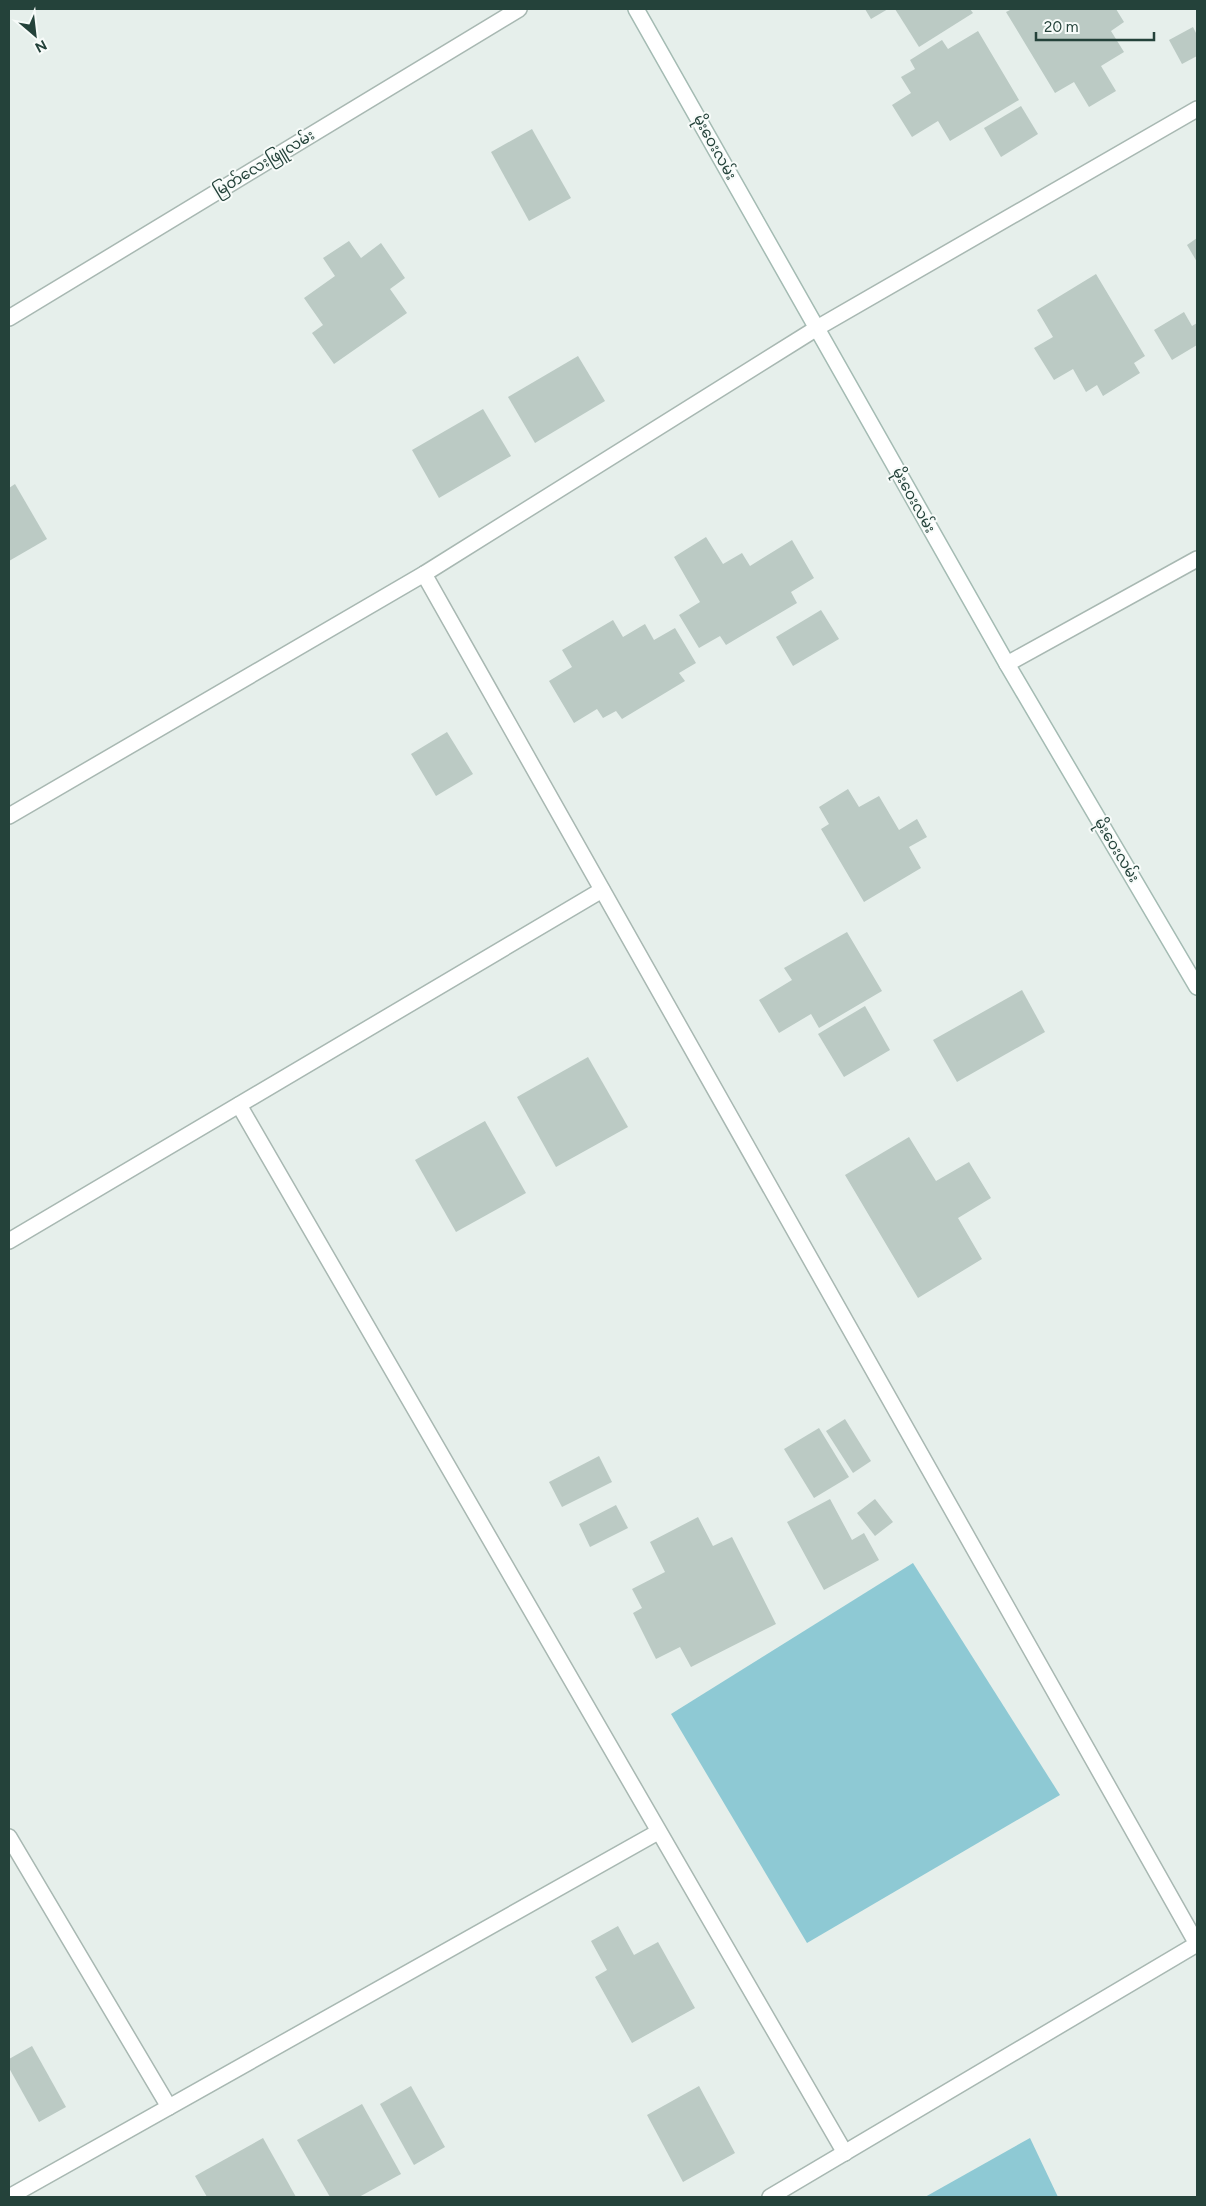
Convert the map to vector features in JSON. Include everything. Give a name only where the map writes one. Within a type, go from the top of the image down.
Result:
[{"type":"street","name":"မြတ်လေးဖြူလမ်း","points":[[9,318],[519,9]]},
{"type":"street","name":"မိုးဝေးလမ်း","points":[[636,9],[1007,664],[1197,987]]},
{"type":"street","points":[[9,816],[424,574],[817,328],[1197,109]]},
{"type":"street","points":[[1007,664],[1197,559]]},
{"type":"street","points":[[424,574],[1197,1944],[770,2197]]},
{"type":"street","points":[[9,1241],[602,890]]},
{"type":"street","points":[[239,1105],[845,2153]]},
{"type":"street","points":[[9,2197],[658,1832]]},
{"type":"street","points":[[9,1837],[169,2107]]},
{"type":"water","points":[[913,1563],[1060,1795],[807,1943],[671,1714]]},
{"type":"water","points":[[1030,2138],[1058,2197],[925,2197]]},
{"type":"building","points":[[865,9],[888,9],[871,19]]},
{"type":"building","points":[[895,9],[970,9],[973,13],[919,47]]},
{"type":"building","points":[[1012,9],[1116,9],[1124,22],[1111,31],[1124,52],[1101,66],[1116,91],[1089,107],[1074,82],[1055,93],[1006,12]]},
{"type":"building","points":[[1193,27],[1197,35],[1197,56],[1182,64],[1169,40]]},
{"type":"building","points":[[978,31],[1019,100],[950,141],[938,121],[912,137],[892,105],[911,93],[901,77],[915,69],[910,60],[942,40],[948,49]]},
{"type":"building","points":[[1021,106],[1038,134],[1001,157],[984,128]]},
{"type":"building","points":[[532,129],[571,198],[529,221],[491,152]]},
{"type":"building","points":[[1197,238],[1197,262],[1187,245]]},
{"type":"building","points":[[349,241],[361,258],[381,243],[405,278],[390,289],[407,313],[334,364],[312,333],[323,325],[304,298],[335,276],[323,258]]},
{"type":"building","points":[[1096,274],[1145,356],[1134,363],[1140,373],[1103,396],[1097,385],[1086,392],[1073,369],[1054,380],[1034,348],[1053,337],[1037,310]]},
{"type":"building","points":[[1184,312],[1192,326],[1197,323],[1197,345],[1172,360],[1154,330]]},
{"type":"building","points":[[578,356],[605,401],[535,443],[508,397]]},
{"type":"building","points":[[483,409],[511,456],[439,498],[412,450]]},
{"type":"building","points":[[15,484],[47,539],[9,561],[9,488]]},
{"type":"building","points":[[706,537],[723,564],[742,553],[750,566],[792,540],[814,578],[791,592],[797,603],[726,645],[720,636],[699,648],[679,615],[700,602],[674,557]]},
{"type":"building","points":[[821,610],[839,639],[793,666],[776,637]]},
{"type":"building","points":[[613,620],[623,637],[645,624],[654,640],[675,628],[696,663],[679,673],[685,681],[622,719],[616,711],[603,718],[597,709],[574,723],[549,681],[572,667],[562,650]]},
{"type":"building","points":[[447,732],[473,774],[436,796],[411,754]]},
{"type":"building","points":[[848,789],[859,807],[879,796],[899,830],[917,819],[927,837],[909,847],[921,868],[864,902],[821,829],[829,824],[819,807]]},
{"type":"building","points":[[847,932],[882,991],[819,1028],[811,1014],[779,1033],[759,1000],[792,980],[784,968]]},
{"type":"building","points":[[1022,990],[1045,1032],[957,1082],[933,1040]]},
{"type":"building","points":[[865,1006],[890,1050],[844,1077],[818,1034]]},
{"type":"building","points":[[588,1057],[628,1127],[556,1167],[517,1097]]},
{"type":"building","points":[[485,1121],[526,1193],[456,1232],[415,1160]]},
{"type":"building","points":[[909,1137],[936,1181],[969,1162],[991,1198],[958,1218],[982,1259],[918,1298],[845,1175]]},
{"type":"building","points":[[845,1419],[871,1461],[853,1473],[826,1431]]},
{"type":"building","points":[[819,1428],[849,1477],[814,1498],[784,1449]]},
{"type":"building","points":[[599,1456],[612,1482],[562,1507],[549,1482]]},
{"type":"building","points":[[830,1499],[852,1540],[864,1533],[879,1560],[824,1590],[787,1522]]},
{"type":"building","points":[[875,1499],[893,1522],[875,1536],[857,1513]]},
{"type":"building","points":[[616,1505],[628,1528],[590,1547],[579,1524]]},
{"type":"building","points":[[698,1517],[713,1546],[732,1537],[776,1624],[691,1667],[680,1647],[656,1659],[633,1613],[642,1608],[632,1589],[665,1572],[650,1542]]},
{"type":"building","points":[[618,1926],[634,1955],[658,1942],[695,2008],[632,2043],[595,1977],[607,1970],[591,1941]]},
{"type":"building","points":[[32,2046],[66,2107],[39,2122],[9,2068],[9,2059]]},
{"type":"building","points":[[411,2086],[445,2147],[414,2165],[380,2104]]},
{"type":"building","points":[[699,2086],[735,2153],[683,2182],[647,2115]]},
{"type":"building","points":[[362,2104],[401,2174],[359,2197],[330,2197],[297,2140]]},
{"type":"building","points":[[263,2138],[296,2197],[207,2197],[195,2176]]}]
